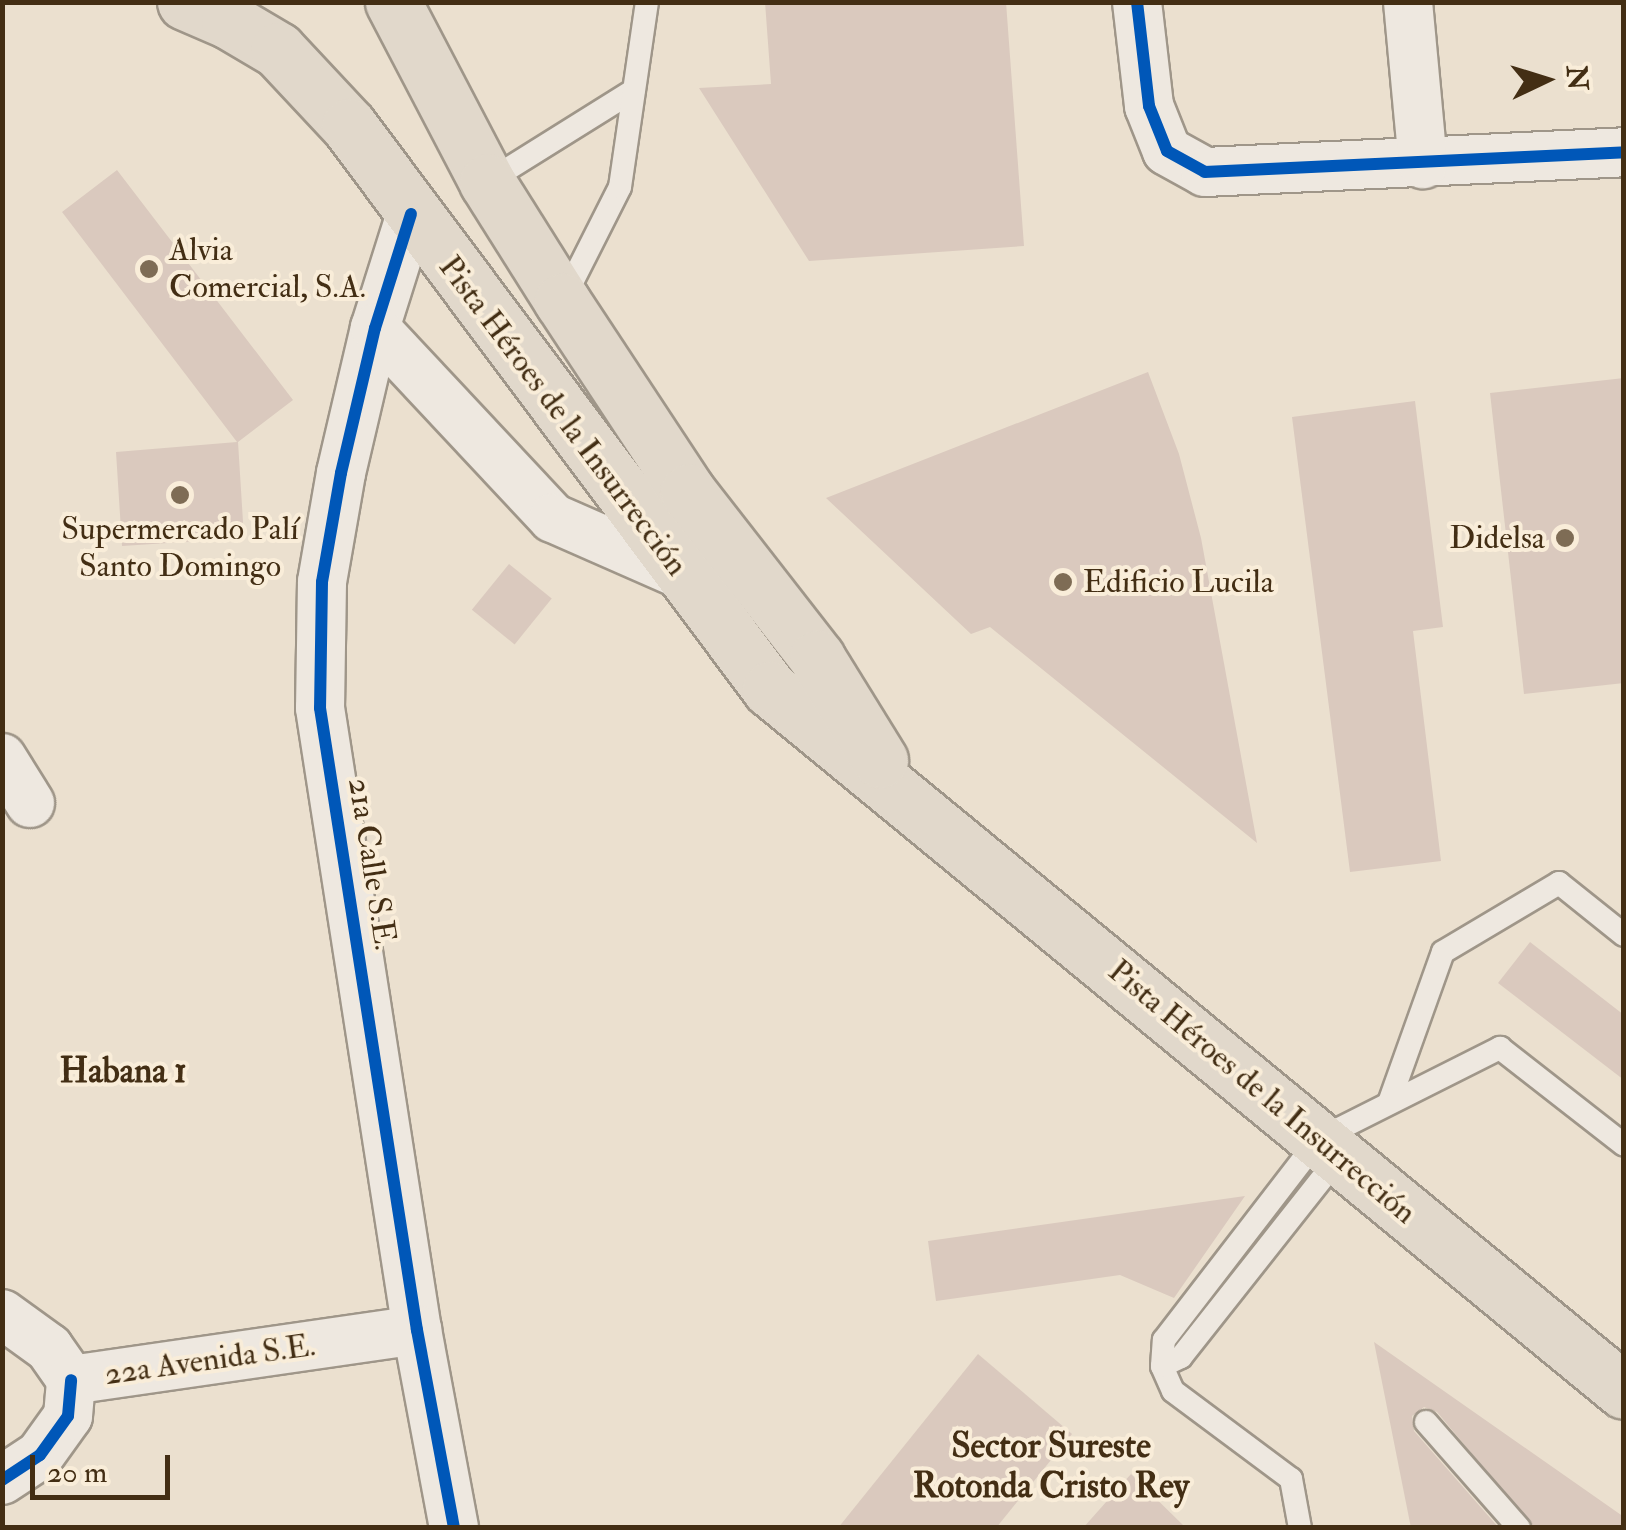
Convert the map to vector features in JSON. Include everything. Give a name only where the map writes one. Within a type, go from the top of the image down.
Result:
[{"type":"main road","name":"Pista Héroes de la Insurrección","points":[[185,2],[229,21],[278,50],[349,126],[411,214],[770,689],[1335,1140],[1624,1391]]},
{"type":"main road","name":"Pista Héroes de la Insurrección","points":[[393,2],[487,182],[562,301],[688,492],[817,658],[899,792]]},
{"type":"street","points":[[1138,2],[1149,106],[1167,152],[1205,172],[1624,152]]},
{"type":"street","points":[[1408,2],[1423,164]]},
{"type":"street","name":"21a Calle S.E.","points":[[411,214],[375,328],[341,473],[322,582],[320,708],[417,1330],[454,1528]]},
{"type":"street","points":[[375,328],[553,518],[683,575]]},
{"type":"street","points":[[2,758],[30,803]]},
{"type":"street","points":[[2,1314],[49,1348],[70,1380]]},
{"type":"street","name":"22a Avenida S.E.","points":[[2,1480],[40,1455],[68,1416],[70,1380],[417,1330]]},
{"type":"lane","points":[[562,301],[620,188],[646,2]]},
{"type":"lane","points":[[487,182],[634,90]]},
{"type":"lane","points":[[1390,1100],[1443,952],[1559,883],[1624,935]]},
{"type":"lane","points":[[1300,1528],[1291,1479],[1173,1391],[1162,1366],[1164,1340],[1335,1140],[1390,1100],[1500,1048],[1624,1146]]},
{"type":"lane","points":[[1426,1422],[1519,1528]]},
{"type":"building","points":[[765,2],[1006,2],[1024,246],[809,261],[699,88],[771,84]]},
{"type":"building","points":[[117,170],[293,400],[238,442],[244,538],[122,546],[116,452],[237,442],[62,212]]},
{"type":"building","name":"Edificio Lucila","points":[[1148,372],[1179,454],[1201,538],[1257,843],[990,627],[971,634],[826,498]]},
{"type":"building","name":"Didelsa","points":[[1624,378],[1624,683],[1524,694],[1490,393]]},
{"type":"building","points":[[1415,401],[1443,627],[1413,631],[1441,861],[1350,872],[1292,417]]},
{"type":"building","points":[[509,564],[552,599],[515,644],[472,610]]},
{"type":"building","points":[[1530,942],[1624,1015],[1624,1080],[1498,983]]},
{"type":"building","points":[[1245,1196],[1174,1298],[1120,1275],[936,1301],[928,1241]]},
{"type":"building","points":[[1374,1342],[1624,1517],[1624,1528],[1534,1528],[1437,1412],[1424,1407],[1412,1416],[1414,1431],[1499,1528],[1411,1528]]},
{"type":"building","points":[[978,1354],[1072,1434],[996,1528],[838,1528]]},
{"type":"building","points":[[1131,1474],[1186,1528],[1083,1528]]},
{"type":"cycle path","points":[[1137,2],[1149,106],[1167,151],[1205,172],[1624,152]]},
{"type":"cycle path","points":[[411,214],[375,328],[341,473],[322,582],[320,708],[417,1330],[454,1528]]},
{"type":"cycle path","points":[[2,1480],[40,1455],[68,1416],[71,1380]]},
{"type":"place","name":"Alvia Comercial, S.A.","points":[[149,269]]},
{"type":"place","name":"Supermercado Palí Santo Domingo","points":[[180,495]]},
{"type":"place","name":"Didelsa","points":[[1565,538]]},
{"type":"place","name":"Edificio Lucila","points":[[1063,582]]},
{"type":"district","name":"Habana 1","points":[[123,1071]]},
{"type":"district","name":"Sector Sureste Rotonda Cristo Rey","points":[[1051,1466]]}]
